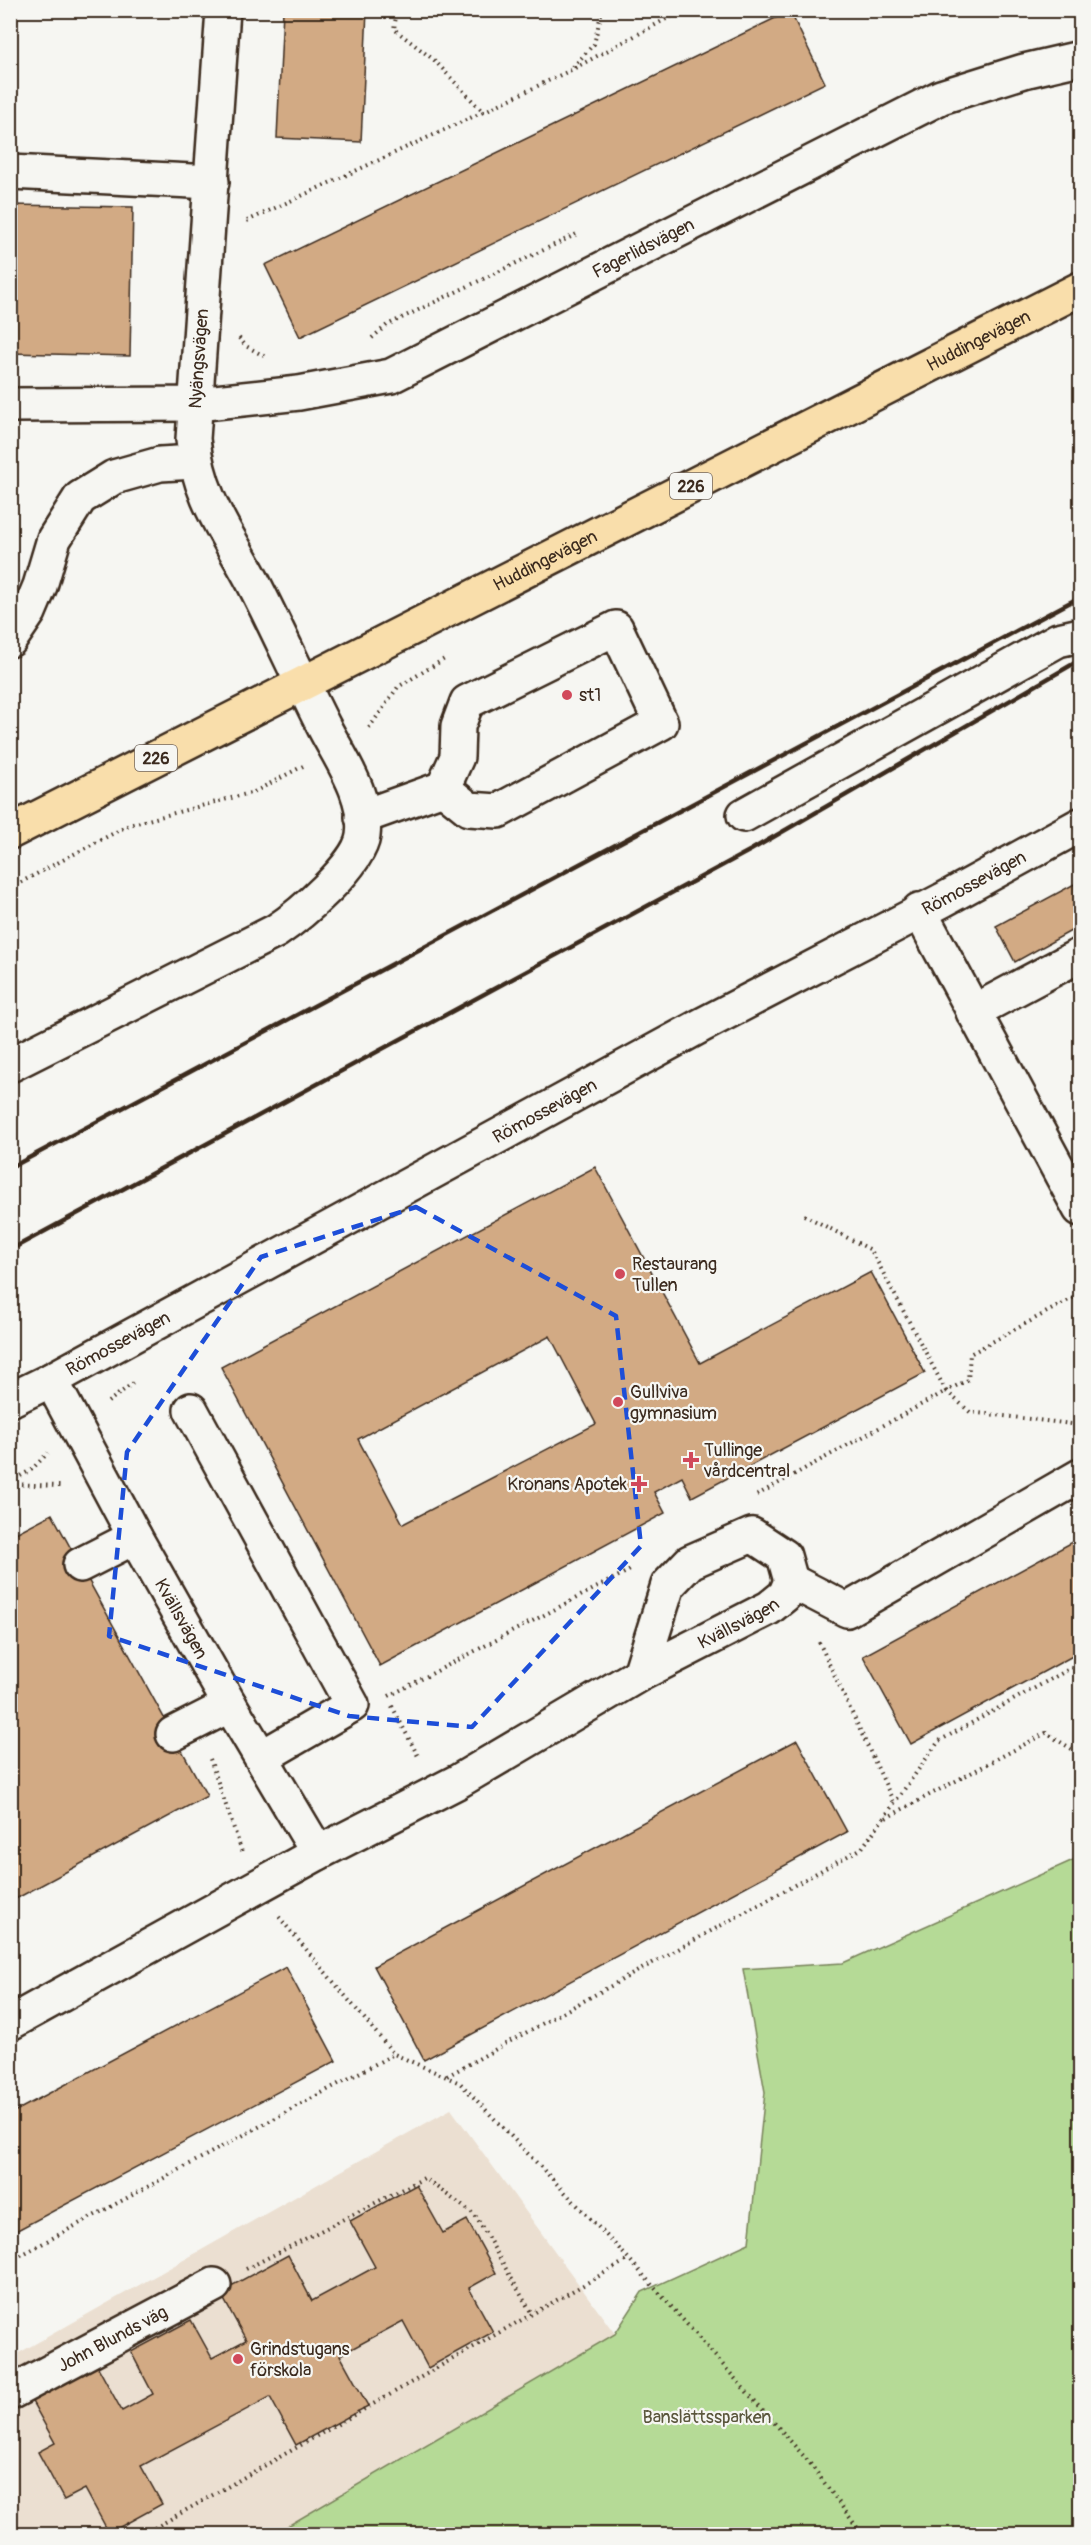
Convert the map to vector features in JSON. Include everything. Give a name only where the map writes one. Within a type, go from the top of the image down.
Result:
[{"type":"main road","name":"Huddingevägen","points":[[10,832],[1080,289]]},
{"type":"street","name":"Nyängsvägen","points":[[10,1065],[276,931],[304,911],[356,856],[363,837],[359,798],[350,772],[335,749],[251,579],[212,511],[195,462],[193,439],[209,239],[223,10]]},
{"type":"street","name":"Fagerlidsvägen","points":[[10,405],[196,404],[299,393],[391,376],[940,97],[1024,70],[1080,58]]},
{"type":"street","points":[[10,172],[212,182]]},
{"type":"street","points":[[10,640],[29,612],[40,586],[54,540],[80,498],[114,477],[160,464],[195,462]]},
{"type":"street","points":[[362,817],[442,788],[457,757],[458,726],[467,702],[616,627],[661,723],[498,811],[469,809],[442,788]]},
{"type":"street","points":[[744,815],[1058,640],[1080,634]]},
{"type":"street","name":"Römossevägen","points":[[10,1400],[51,1380],[634,1062],[920,910],[943,900],[1080,825]]},
{"type":"street","points":[[920,910],[1080,1209]]},
{"type":"street","points":[[974,1012],[1080,955]]},
{"type":"street","name":"Kvällsvägen","points":[[51,1380],[135,1537],[230,1705],[318,1853]]},
{"type":"street","points":[[191,1410],[351,1705],[262,1756]]},
{"type":"street","points":[[791,1581],[847,1610],[1080,1476]]},
{"type":"street","name":"Kvällsvägen","points":[[10,2022],[318,1853],[437,1793],[640,1674],[769,1608],[785,1595],[791,1581],[784,1556],[752,1535],[690,1562],[668,1585],[640,1674]]},
{"type":"street","points":[[80,1565],[135,1537]]},
{"type":"street","points":[[185,1728],[230,1705]]},
{"type":"street","name":"John Blunds väg","points":[[10,2393],[213,2285]]},
{"type":"path","points":[[397,10],[394,29],[434,60],[483,112]]},
{"type":"path","points":[[571,70],[594,44],[602,10]]},
{"type":"path","points":[[209,239],[571,70],[683,10]]},
{"type":"path","points":[[363,345],[387,325],[580,233]]},
{"type":"path","points":[[237,336],[246,346],[270,359]]},
{"type":"path","points":[[10,888],[129,825],[254,792],[335,749]]},
{"type":"path","points":[[804,1215],[871,1250],[946,1391],[968,1380],[970,1354],[1080,1294]]},
{"type":"path","points":[[10,1484],[60,1486],[68,1492]]},
{"type":"path","points":[[791,1581],[894,1803]]},
{"type":"path","points":[[446,2077],[862,1848],[939,1741],[1080,1663]]},
{"type":"path","points":[[387,1697],[437,1793]]},
{"type":"path","points":[[185,1728],[255,1889],[394,2054],[460,2083],[629,2259],[809,2462],[862,2535]]},
{"type":"path","points":[[883,1819],[1046,1733],[1080,1754]]},
{"type":"path","points":[[10,2261],[394,2054]]},
{"type":"path","points":[[213,2285],[424,2178],[475,2215],[532,2314]]},
{"type":"path","points":[[144,2535],[629,2259]]},
{"type":"highlighted area","points":[[416,1207],[616,1316],[641,1546],[472,1727],[349,1716],[109,1636],[127,1452],[261,1257]]},
{"type":"shaded area","points":[[451,2109],[615,2334],[274,2534],[11,2534],[10,2358]]},
{"type":"green space","name":"Banslättssparken","points":[[1080,1857],[1080,2534],[274,2534],[615,2334],[642,2292],[749,2243],[765,2092],[743,1969],[843,1963]]},
{"type":"building","points":[[283,10],[367,10],[361,142],[277,138]]},
{"type":"building","points":[[790,11],[825,83],[300,337],[265,265]]},
{"type":"building","points":[[10,205],[133,207],[130,356],[10,353]]},
{"type":"building","points":[[1080,881],[1080,926],[1015,962],[996,926]]},
{"type":"building","points":[[1080,1048],[1080,1076],[1076,1069]]},
{"type":"building","points":[[595,1167],[700,1363],[871,1272],[925,1373],[692,1497],[682,1477],[654,1492],[665,1513],[380,1666],[221,1367]],"holes":[[[550,1336],[596,1424],[403,1524],[358,1439]]]},
{"type":"building","points":[[52,1514],[207,1796],[10,1902],[10,1536]]},
{"type":"building","points":[[1080,1538],[1080,1652],[911,1744],[863,1656]]},
{"type":"building","points":[[797,1740],[847,1832],[424,2060],[374,1966]]},
{"type":"building","points":[[286,1967],[336,2061],[10,2234],[10,2114]]},
{"type":"building","name":"Grindstugans förskola","points":[[416,2185],[443,2233],[467,2220],[496,2273],[469,2288],[493,2332],[428,2368],[403,2321],[340,2355],[368,2406],[296,2445],[270,2397],[141,2466],[162,2504],[109,2533],[85,2489],[64,2500],[38,2452],[55,2443],[29,2396],[94,2360],[122,2411],[153,2394],[131,2352],[191,2320],[212,2358],[246,2340],[220,2292],[288,2255],[312,2301],[375,2267],[350,2221]]},
{"type":"railway","points":[[10,1168],[1080,597]]},
{"type":"railway","points":[[10,1250],[751,850],[1080,660]]},
{"type":"place","name":"st1","points":[[567,695]]},
{"type":"place","name":"Restaurang Tullen","points":[[620,1274]]},
{"type":"place","name":"Gullviva gymnasium","points":[[618,1402]]},
{"type":"place","name":"Tullinge vårdcentral","points":[[691,1460]]},
{"type":"place","name":"Kronans Apotek","points":[[639,1484]]},
{"type":"place","name":"Grindstugans förskola","points":[[238,2359]]}]
